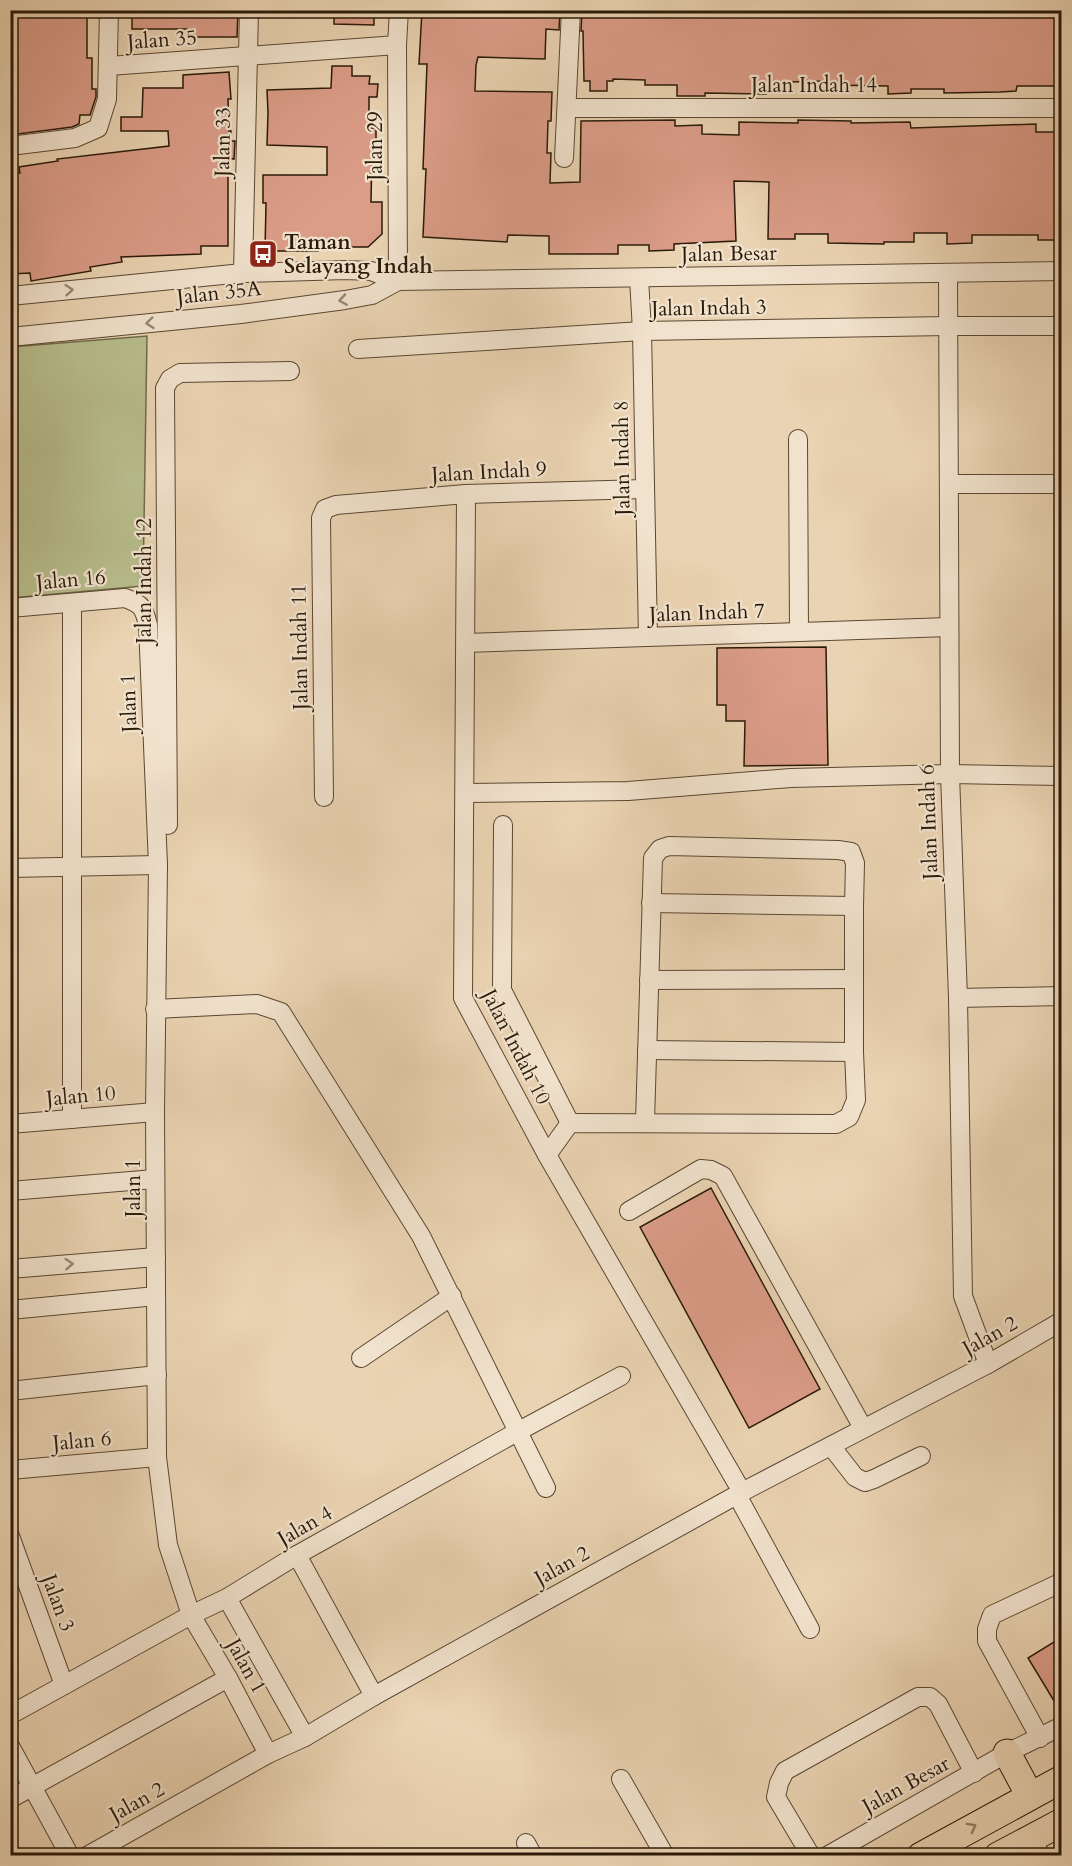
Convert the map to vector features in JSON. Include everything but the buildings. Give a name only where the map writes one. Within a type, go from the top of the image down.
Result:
[{"type":"highway","points":[[1007,1753],[1030,1796]]},
{"type":"highway","points":[[921,1856],[1062,1779]]},
{"type":"highway","points":[[998,1856],[1036,1847],[1062,1822]]},
{"type":"street","name":"Jalan 35","points":[[10,146],[75,138],[98,128],[107,99],[110,10]]},
{"type":"street","name":"Jalan 33","points":[[243,273],[249,10]]},
{"type":"street","name":"Jalan 29","points":[[398,281],[397,45],[399,10]]},
{"type":"street","points":[[564,158],[571,10]]},
{"type":"street","name":"Jalan 35","points":[[109,66],[397,45]]},
{"type":"street","name":"Jalan Indah 14","points":[[567,108],[1062,108]]},
{"type":"street","name":"Jalan 35A","points":[[10,296],[243,273],[371,270],[398,281]]},
{"type":"street","name":"Jalan Besar","points":[[398,281],[1062,271]]},
{"type":"street","name":"Jalan Indah 6","points":[[948,273],[950,774],[958,998],[963,1296],[988,1364]]},
{"type":"street","name":"Jalan Indah 8","points":[[639,278],[648,637]]},
{"type":"street","name":"Jalan 35A","points":[[10,338],[241,314],[345,300],[372,295],[398,281]]},
{"type":"street","name":"Jalan Indah 3","points":[[358,348],[642,332],[1062,326]]},
{"type":"street","name":"Jalan Indah 12","points":[[158,865],[169,851],[165,388],[170,379],[180,373],[290,371]]},
{"type":"street","points":[[798,439],[799,632]]},
{"type":"street","points":[[949,484],[1062,484]]},
{"type":"street","name":"Jalan Indah 9","points":[[336,505],[466,494],[645,489]]},
{"type":"street","name":"Jalan Indah 10","points":[[466,494],[463,998],[548,1155],[739,1493],[810,1629]]},
{"type":"street","name":"Jalan Indah 11","points":[[324,797],[321,518],[325,509],[336,505]]},
{"type":"street","name":"Jalan 16","points":[[10,608],[125,598],[136,601]]},
{"type":"street","name":"Jalan 1","points":[[136,601],[145,610],[148,625],[158,865],[155,1009],[157,1457],[168,1545],[191,1615],[228,1678],[268,1754]]},
{"type":"street","points":[[72,603],[72,1119]]},
{"type":"street","name":"Jalan Indah 7","points":[[466,643],[949,627]]},
{"type":"street","points":[[465,794],[628,791],[745,781],[950,774],[1062,776]]},
{"type":"street","points":[[503,825],[502,990],[570,1123]]},
{"type":"street","points":[[570,1123],[836,1124],[849,1117],[856,1100],[854,1053],[855,863],[851,852],[669,846],[660,849],[653,858],[645,1122]]},
{"type":"street","points":[[10,868],[158,865]]},
{"type":"street","points":[[651,903],[854,906]]},
{"type":"street","points":[[648,980],[854,979]]},
{"type":"street","points":[[958,998],[1062,996]]},
{"type":"street","points":[[155,1009],[256,1004],[281,1012],[422,1236],[546,1488]]},
{"type":"street","points":[[647,1050],[854,1053]]},
{"type":"street","name":"Jalan 10","points":[[10,1124],[155,1112]]},
{"type":"street","points":[[548,1155],[570,1123]]},
{"type":"street","points":[[629,1210],[701,1169],[711,1170],[723,1176],[863,1428]]},
{"type":"street","points":[[10,1191],[155,1179]]},
{"type":"street","points":[[10,1269],[156,1257]]},
{"type":"street","points":[[10,1310],[156,1296]]},
{"type":"street","points":[[361,1358],[452,1296]]},
{"type":"street","name":"Jalan 2","points":[[87,1856],[268,1754],[305,1737],[374,1696],[739,1493],[988,1364],[1062,1321]]},
{"type":"street","points":[[10,1391],[157,1375]]},
{"type":"street","name":"Jalan 4","points":[[10,1715],[191,1615],[227,1598],[297,1555],[621,1376]]},
{"type":"street","points":[[831,1446],[855,1477],[865,1482],[921,1456]]},
{"type":"street","name":"Jalan 6","points":[[10,1470],[157,1457]]},
{"type":"street","name":"Jalan 3","points":[[10,1536],[64,1685]]},
{"type":"street","points":[[297,1555],[374,1696]]},
{"type":"street","points":[[1040,1738],[987,1641],[987,1629],[992,1616],[1062,1582]]},
{"type":"street","points":[[227,1598],[305,1737]]},
{"type":"street","points":[[10,1799],[228,1678]]},
{"type":"street","points":[[811,1856],[776,1797],[785,1771],[918,1697],[930,1697],[938,1704],[974,1773]]},
{"type":"street","name":"Jalan Besar","points":[[826,1856],[1007,1753],[1062,1726]]},
{"type":"street","points":[[10,1746],[70,1856]]},
{"type":"street","points":[[621,1779],[665,1856]]},
{"type":"green space","points":[[147,336],[143,586],[11,598],[11,347]]},
{"type":"green space","points":[[1058,810],[1062,811],[1061,950],[1055,950]]},
{"type":"place","name":"Taman Selayang Indah","points":[[263,254]]}]
